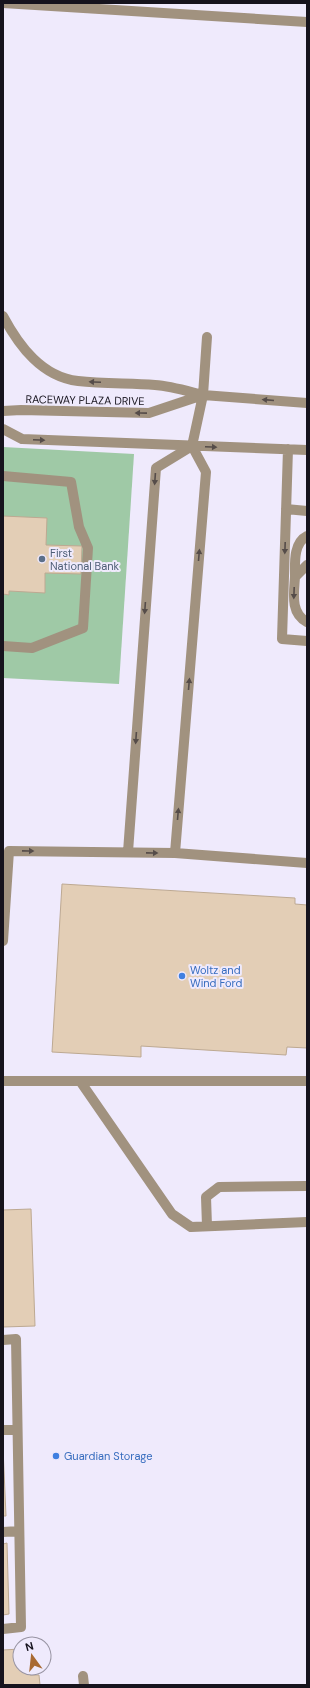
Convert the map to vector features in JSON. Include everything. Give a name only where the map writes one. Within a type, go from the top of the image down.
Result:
[{"type":"lane","points":[[3,3],[307,22]]},
{"type":"lane","points":[[3,316],[15,338],[33,360],[55,374],[77,381],[156,385],[203,395]]},
{"type":"lane","points":[[175,853],[206,472],[192,446],[203,395],[207,336]]},
{"type":"lane","name":"RACEWAY PLAZA DRIVE","points":[[3,411],[21,410],[149,413],[203,395],[307,403]]},
{"type":"lane","points":[[3,429],[22,440],[307,450]]},
{"type":"lane","points":[[128,852],[156,468],[192,446]]},
{"type":"lane","points":[[288,449],[282,639],[307,641]]},
{"type":"lane","points":[[3,476],[71,482],[79,527],[88,548],[83,628],[32,648],[3,646]]},
{"type":"lane","points":[[286,509],[307,511]]},
{"type":"lane","points":[[307,536],[303,538],[296,549],[294,577],[294,599],[296,611],[307,622]]},
{"type":"lane","points":[[294,577],[307,565]]},
{"type":"lane","points":[[3,941],[9,851],[175,853],[307,863]]},
{"type":"lane","points":[[3,1081],[307,1081]]},
{"type":"lane","points":[[80,1081],[172,1214],[192,1227],[307,1222]]},
{"type":"lane","points":[[207,1226],[206,1197],[219,1188],[307,1186]]},
{"type":"lane","points":[[3,1340],[16,1339],[21,1627],[3,1629]]},
{"type":"lane","points":[[3,1430],[18,1430]]},
{"type":"lane","points":[[3,1532],[19,1531]]},
{"type":"green space","points":[[3,447],[134,454],[119,684],[3,678]]},
{"type":"building","name":"First National Bank","points":[[3,516],[47,518],[46,545],[82,546],[81,574],[45,573],[45,593],[9,591],[9,595],[3,594]]},
{"type":"building","name":"Woltz and Wind Ford","points":[[62,884],[295,898],[295,904],[307,905],[307,1048],[287,1047],[286,1055],[141,1046],[141,1057],[52,1052]]},
{"type":"building","points":[[31,1209],[35,1326],[3,1327],[3,1210]]},
{"type":"building","points":[[3,1448],[6,1516],[3,1516]]},
{"type":"building","points":[[7,1543],[9,1614],[3,1615],[3,1544]]},
{"type":"building","points":[[12,1649],[12,1676],[39,1676],[40,1685],[3,1685],[3,1650]]},
{"type":"place","name":"First National Bank","points":[[42,559]]},
{"type":"place","name":"Woltz and Wind Ford","points":[[182,976]]},
{"type":"place","name":"Guardian Storage","points":[[56,1456]]}]
